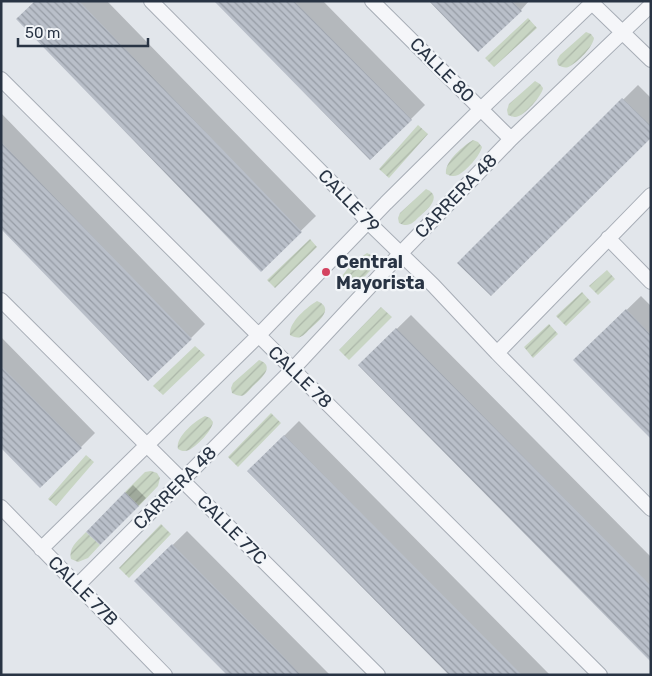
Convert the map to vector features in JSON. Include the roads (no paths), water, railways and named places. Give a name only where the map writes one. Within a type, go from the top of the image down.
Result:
[{"type":"street","name":"CALLE 79","points":[[151,1],[350,200],[367,221],[433,285],[497,353],[651,508]]},
{"type":"street","name":"CALLE 80","points":[[372,1],[511,139]]},
{"type":"street","points":[[41,549],[258,336],[367,221],[592,2],[651,60]]},
{"type":"street","name":"CARRERA 48","points":[[77,586],[292,370],[511,139],[651,5]]},
{"type":"street","name":"CALLE 78","points":[[1,79],[600,675]]},
{"type":"street","points":[[497,353],[651,195]]},
{"type":"street","points":[[608,238],[651,282]]},
{"type":"street","name":"CALLE 77C","points":[[1,300],[378,675]]},
{"type":"street","name":"CALLE 77B","points":[[1,507],[165,675]]},
{"type":"place","name":"Central Mayorista","points":[[326,272]]}]
